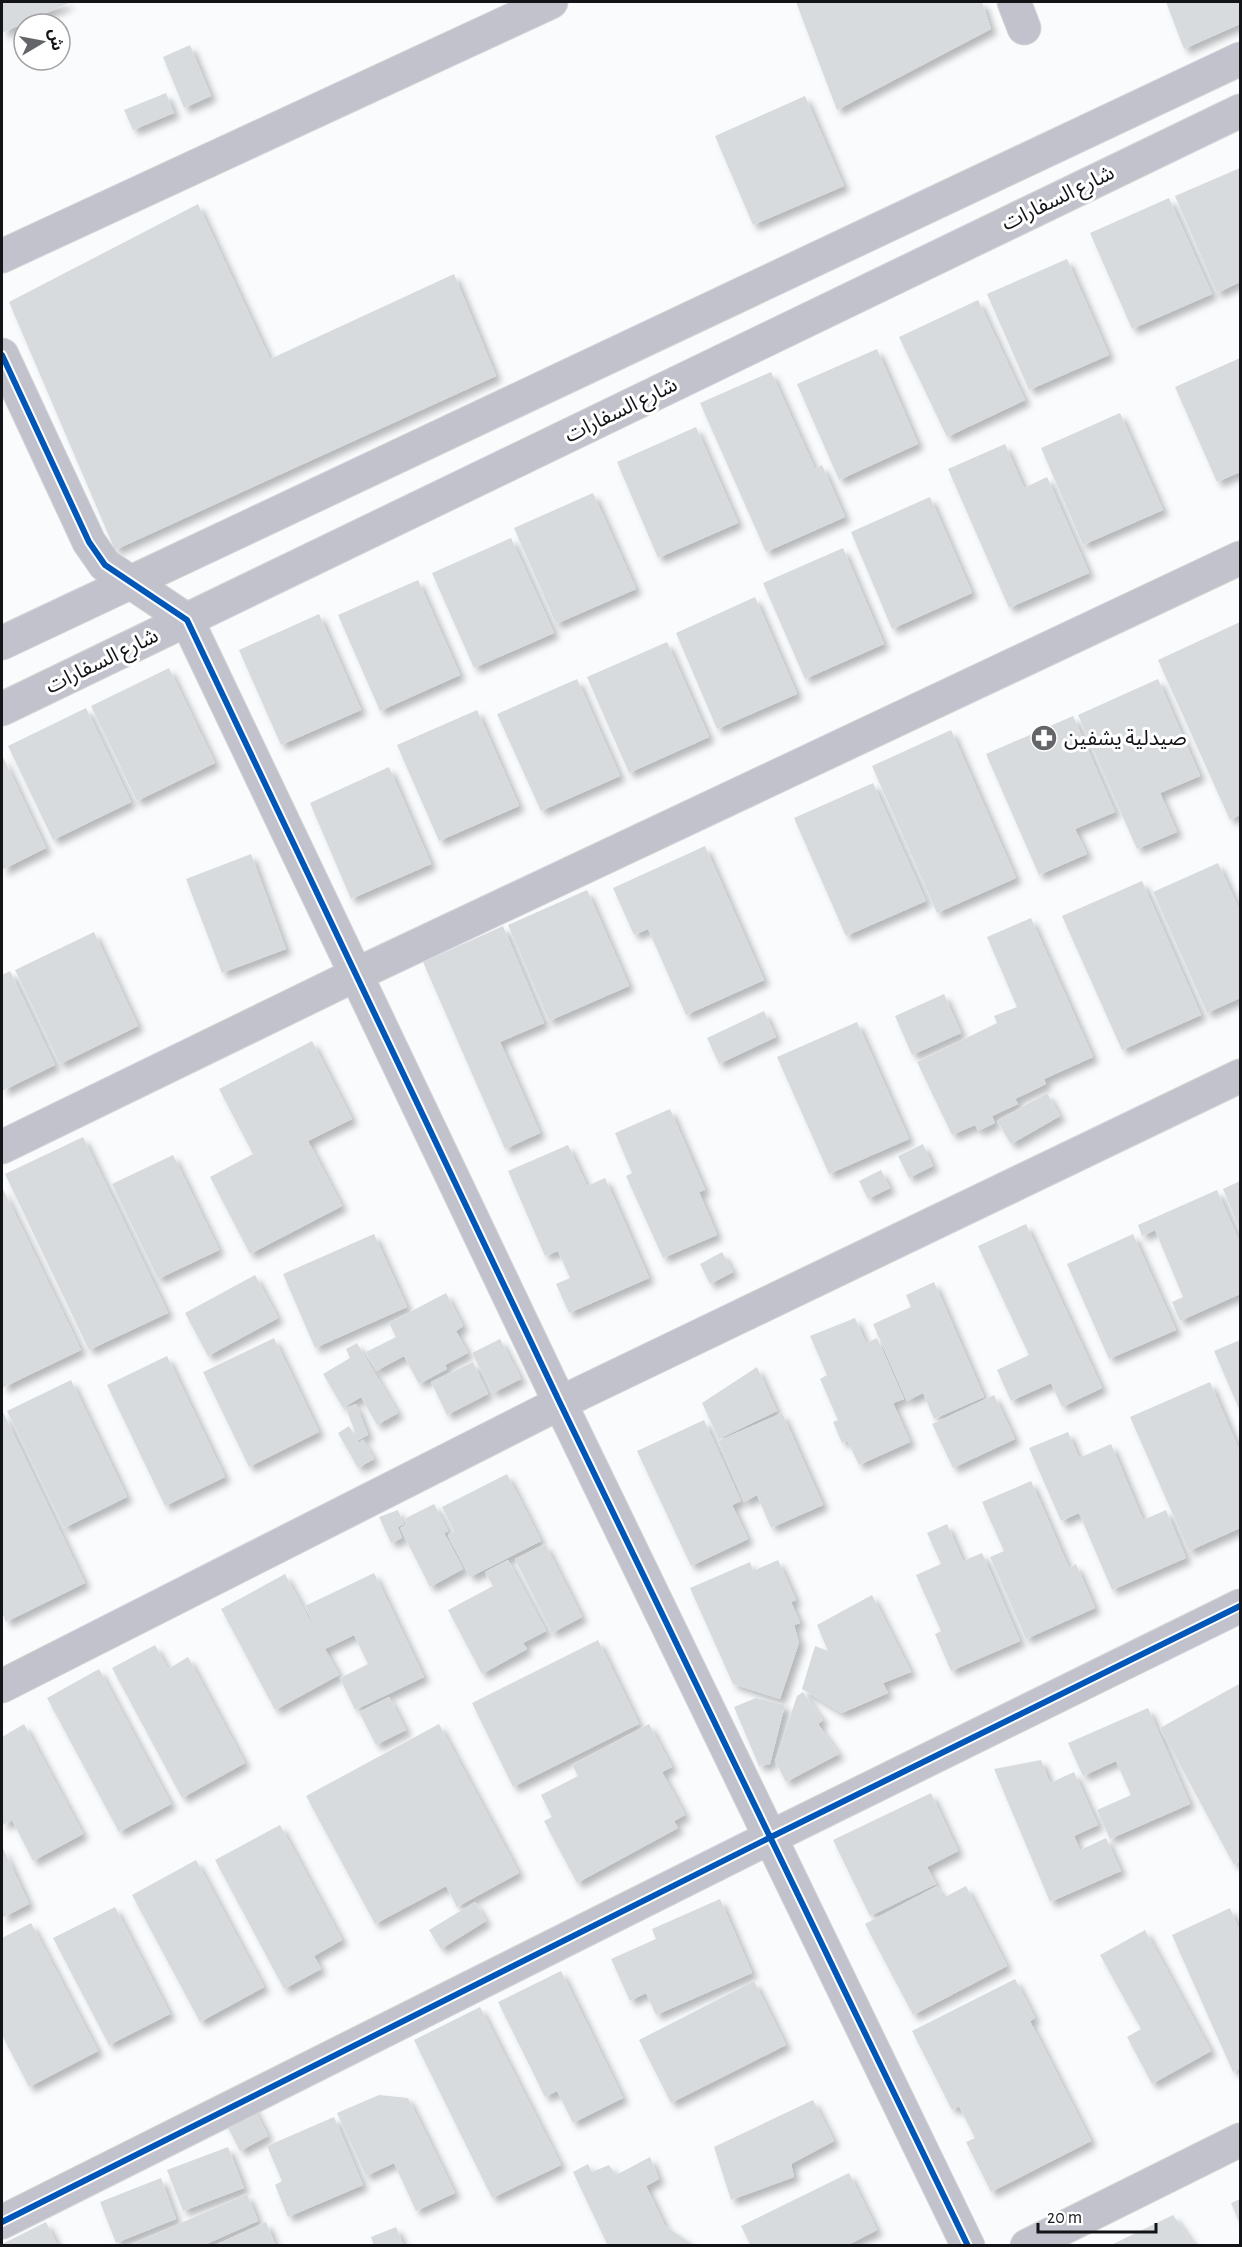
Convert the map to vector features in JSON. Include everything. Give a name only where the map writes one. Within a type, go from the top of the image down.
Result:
[{"type":"street","points":[[2,256],[551,2]]},
{"type":"street","points":[[2,643],[1240,59]]},
{"type":"street","name":"شارع السفارات","points":[[2,709],[1240,111]]},
{"type":"street","points":[[2,355],[89,542],[105,565],[188,620],[560,1403],[968,2246]]},
{"type":"street","points":[[2,1147],[355,975],[1240,558]]},
{"type":"street","points":[[2,1686],[560,1403],[1240,1076]]},
{"type":"street","points":[[2,2222],[771,1837],[1240,1606]]},
{"type":"street","points":[[1027,2246],[1240,2140]]},
{"type":"building","points":[[2,2],[71,2],[49,12],[12,12],[12,29],[2,33]]},
{"type":"building","points":[[796,2],[982,2],[991,29],[837,110]]},
{"type":"building","points":[[1166,2],[1240,2],[1240,24],[1184,49]]},
{"type":"building","points":[[190,45],[211,96],[184,108],[163,57]]},
{"type":"building","points":[[166,93],[174,113],[133,130],[124,110]]},
{"type":"building","points":[[805,96],[844,186],[753,225],[715,136]]},
{"type":"building","points":[[1240,168],[1240,282],[1217,293],[1175,196]]},
{"type":"building","points":[[1169,198],[1212,294],[1132,329],[1090,233]]},
{"type":"building","points":[[198,204],[270,359],[454,274],[496,376],[115,550],[9,302]]},
{"type":"building","points":[[1067,259],[1109,355],[1029,390],[987,294]]},
{"type":"building","points":[[978,300],[1025,400],[947,437],[899,337]]},
{"type":"building","points":[[877,349],[918,444],[839,480],[797,384]]},
{"type":"building","points":[[1240,358],[1240,472],[1217,482],[1175,387]]},
{"type":"building","points":[[771,372],[815,469],[822,465],[845,517],[766,552],[700,403]]},
{"type":"building","points":[[1120,413],[1163,510],[1083,545],[1041,448]]},
{"type":"building","points":[[696,427],[738,523],[658,558],[617,462]]},
{"type":"building","points":[[1005,444],[1024,488],[1047,477],[1089,573],[1009,608],[948,469]]},
{"type":"building","points":[[593,493],[636,589],[556,624],[514,528]]},
{"type":"building","points":[[930,497],[972,593],[892,629],[851,532]]},
{"type":"building","points":[[511,538],[554,633],[474,668],[432,573]]},
{"type":"building","points":[[843,548],[884,644],[805,679],[763,583]]},
{"type":"building","points":[[418,580],[460,675],[380,711],[338,615]]},
{"type":"building","points":[[755,597],[797,694],[717,729],[676,633]]},
{"type":"building","points":[[319,614],[361,710],[281,745],[239,650]]},
{"type":"building","points":[[1240,622],[1240,815],[1230,820],[1158,660]]},
{"type":"building","points":[[667,642],[709,737],[629,773],[587,677]]},
{"type":"building","points":[[169,668],[215,763],[137,801],[91,706]]},
{"type":"building","points":[[577,679],[620,776],[541,811],[497,714]]},
{"type":"building","points":[[1158,679],[1200,776],[1160,793],[1177,832],[1137,849],[1078,715]]},
{"type":"building","points":[[86,708],[131,802],[53,840],[8,746]]},
{"type":"building","points":[[477,710],[519,806],[439,841],[397,745]]},
{"type":"building","points":[[1073,716],[1115,812],[1075,829],[1087,854],[1039,875],[986,754]]},
{"type":"building","points":[[951,730],[1016,878],[937,913],[872,766]]},
{"type":"building","points":[[2,755],[46,848],[2,870]]},
{"type":"building","points":[[389,767],[431,864],[351,899],[310,803]]},
{"type":"building","points":[[873,783],[926,901],[846,936],[794,818]]},
{"type":"building","points":[[705,846],[764,980],[686,1015],[648,929],[634,935],[613,888]]},
{"type":"building","points":[[251,854],[286,949],[222,973],[186,879]]},
{"type":"building","points":[[1218,863],[1240,911],[1240,998],[1207,1013],[1153,892]]},
{"type":"building","points":[[1142,881],[1201,1015],[1122,1050],[1062,916]]},
{"type":"building","points":[[587,890],[629,986],[549,1021],[508,925]]},
{"type":"building","points":[[1031,918],[1093,1057],[1044,1079],[1046,1084],[1015,1099],[1018,1104],[992,1116],[995,1123],[978,1131],[975,1125],[952,1135],[917,1062],[997,1023],[994,1016],[1017,1007],[987,937]]},
{"type":"building","points":[[503,926],[544,1023],[500,1042],[540,1133],[505,1149],[423,962]]},
{"type":"building","points":[[94,932],[138,1026],[60,1064],[15,970]]},
{"type":"building","points":[[10,971],[55,1065],[2,1091],[2,975]]},
{"type":"building","points":[[944,994],[961,1033],[912,1055],[895,1016]]},
{"type":"building","points":[[764,1011],[776,1037],[719,1064],[707,1038]]},
{"type":"building","points":[[857,1022],[909,1139],[829,1174],[777,1057]]},
{"type":"building","points":[[312,1041],[352,1119],[308,1141],[342,1206],[250,1254],[210,1177],[253,1154],[219,1089]]},
{"type":"building","points":[[1047,1093],[1060,1116],[1011,1144],[997,1121]]},
{"type":"building","points":[[670,1109],[705,1190],[699,1192],[717,1235],[663,1258],[626,1176],[632,1173],[615,1133]]},
{"type":"building","points":[[83,1137],[168,1313],[89,1350],[5,1174]]},
{"type":"building","points":[[923,1144],[933,1166],[909,1178],[898,1156]]},
{"type":"building","points":[[568,1145],[587,1186],[605,1178],[649,1278],[569,1313],[556,1284],[570,1278],[558,1251],[545,1256],[508,1171]]},
{"type":"building","points":[[173,1155],[219,1250],[158,1279],[112,1184]]},
{"type":"building","points":[[881,1170],[890,1188],[868,1199],[859,1181]]},
{"type":"building","points":[[1240,1181],[1240,1230],[1223,1189]]},
{"type":"building","points":[[2,1187],[81,1350],[2,1388]]},
{"type":"building","points":[[1217,1190],[1240,1243],[1240,1294],[1180,1321],[1172,1302],[1183,1297],[1155,1230],[1142,1236],[1138,1225]]},
{"type":"building","points":[[1026,1224],[1102,1388],[1062,1407],[1051,1383],[1011,1401],[997,1370],[1029,1355],[978,1246]]},
{"type":"building","points":[[374,1234],[407,1307],[315,1348],[283,1274]]},
{"type":"building","points":[[1133,1234],[1176,1330],[1109,1359],[1067,1264]]},
{"type":"building","points":[[722,1252],[733,1272],[710,1284],[700,1264]]},
{"type":"building","points":[[255,1275],[278,1318],[208,1356],[185,1313]]},
{"type":"building","points":[[934,1282],[984,1397],[934,1419],[923,1393],[907,1401],[873,1324],[911,1307],[906,1295]]},
{"type":"building","points":[[446,1293],[463,1326],[456,1331],[468,1353],[445,1365],[447,1369],[419,1384],[404,1356],[376,1371],[366,1352],[396,1337],[389,1323]]},
{"type":"building","points":[[855,1318],[866,1343],[877,1338],[904,1399],[893,1403],[910,1442],[859,1465],[847,1440],[842,1443],[833,1422],[838,1420],[820,1379],[827,1375],[810,1336]]},
{"type":"building","points":[[274,1338],[319,1432],[249,1467],[203,1372]]},
{"type":"building","points":[[500,1339],[521,1379],[493,1393],[472,1353]]},
{"type":"building","points":[[1240,1340],[1240,1411],[1214,1351]]},
{"type":"building","points":[[357,1343],[398,1413],[377,1425],[361,1397],[343,1408],[323,1374],[350,1358],[346,1349]]},
{"type":"building","points":[[167,1356],[225,1477],[165,1506],[107,1385]]},
{"type":"building","points":[[473,1362],[488,1394],[447,1415],[431,1382]]},
{"type":"building","points":[[757,1367],[777,1411],[719,1439],[702,1403]]},
{"type":"building","points":[[71,1380],[127,1497],[64,1528],[7,1411]]},
{"type":"building","points":[[1210,1382],[1240,1452],[1240,1528],[1189,1551],[1130,1417]]},
{"type":"building","points":[[994,1395],[1015,1439],[953,1468],[932,1424]]},
{"type":"building","points":[[356,1404],[368,1435],[358,1440],[346,1408]]},
{"type":"building","points":[[2,1410],[85,1583],[6,1622],[2,1612]]},
{"type":"building","points":[[782,1413],[823,1505],[771,1528],[757,1495],[744,1502],[718,1441]]},
{"type":"building","points":[[704,1420],[741,1501],[732,1505],[748,1539],[691,1566],[637,1451]]},
{"type":"building","points":[[349,1426],[359,1443],[363,1440],[374,1459],[358,1468],[338,1433]]},
{"type":"building","points":[[1068,1432],[1079,1458],[1111,1444],[1143,1520],[1166,1510],[1186,1558],[1112,1590],[1079,1513],[1061,1521],[1029,1448]]},
{"type":"building","points":[[507,1474],[541,1541],[470,1577],[448,1535],[454,1531],[442,1507]]},
{"type":"building","points":[[1031,1481],[1069,1568],[1076,1564],[1095,1608],[1026,1639],[990,1557],[1004,1551],[982,1502]]},
{"type":"building","points":[[434,1504],[448,1531],[444,1533],[463,1569],[430,1587],[400,1528],[407,1524],[404,1519]]},
{"type":"building","points":[[398,1510],[404,1524],[398,1527],[402,1538],[391,1543],[379,1517]]},
{"type":"building","points":[[947,1524],[963,1561],[982,1553],[1020,1641],[951,1671],[935,1634],[941,1631],[916,1575],[941,1564],[927,1533]]},
{"type":"building","points":[[545,1544],[582,1617],[552,1633],[515,1559]]},
{"type":"building","points":[[508,1560],[546,1631],[523,1643],[527,1649],[482,1674],[448,1610],[493,1586],[485,1572]]},
{"type":"building","points":[[778,1560],[796,1600],[791,1602],[800,1623],[794,1625],[799,1643],[780,1699],[733,1684],[690,1588],[750,1562],[753,1571]]},
{"type":"building","points":[[374,1573],[424,1677],[355,1710],[340,1678],[368,1664],[354,1635],[325,1649],[339,1675],[275,1710],[221,1609],[285,1574],[320,1639],[305,1606]]},
{"type":"building","points":[[872,1595],[911,1672],[883,1683],[888,1693],[842,1713],[802,1689],[815,1646],[828,1651],[817,1625]]},
{"type":"building","points":[[598,1640],[639,1724],[513,1787],[472,1703]]},
{"type":"building","points":[[155,1645],[168,1669],[188,1657],[245,1763],[182,1798],[112,1668]]},
{"type":"building","points":[[99,1669],[171,1804],[119,1832],[47,1698]]},
{"type":"building","points":[[1239,1684],[1240,1861],[1234,1865],[1160,1728]]},
{"type":"building","points":[[803,1692],[823,1720],[818,1724],[839,1754],[786,1782],[775,1761],[797,1696]]},
{"type":"building","points":[[389,1697],[406,1730],[376,1745],[359,1712]]},
{"type":"building","points":[[756,1698],[785,1705],[770,1764],[759,1766],[734,1707]]},
{"type":"building","points":[[1148,1708],[1190,1804],[1110,1839],[1097,1810],[1131,1795],[1116,1761],[1083,1776],[1068,1743]]},
{"type":"building","points":[[24,1724],[83,1834],[33,1861],[12,1820],[3,1825],[2,1823],[2,1737]]},
{"type":"building","points":[[439,1724],[519,1873],[457,1907],[446,1886],[375,1924],[306,1796]]},
{"type":"building","points":[[649,1724],[672,1767],[662,1772],[685,1815],[674,1821],[678,1828],[577,1883],[544,1821],[552,1817],[541,1795],[578,1776],[572,1765]]},
{"type":"building","points":[[1041,1760],[1050,1783],[1074,1772],[1098,1825],[1074,1836],[1080,1850],[1106,1838],[1121,1871],[1050,1902],[994,1769]]},
{"type":"building","points":[[931,1793],[958,1851],[927,1867],[936,1884],[870,1916],[833,1840]]},
{"type":"building","points":[[280,1825],[342,1940],[314,1956],[321,1969],[284,1989],[215,1860]]},
{"type":"building","points":[[2,1846],[29,1904],[2,1918]]},
{"type":"building","points":[[196,1860],[264,1987],[200,2022],[132,1895]]},
{"type":"building","points":[[937,1886],[943,1898],[966,1886],[1007,1966],[913,2015],[865,1924]]},
{"type":"building","points":[[720,1899],[752,1973],[656,2015],[646,1993],[630,2001],[611,1959],[656,1939],[652,1929]]},
{"type":"building","points":[[475,1902],[486,1921],[441,1949],[429,1930]]},
{"type":"building","points":[[115,1907],[170,2014],[109,2045],[53,1938]]},
{"type":"building","points":[[1230,1908],[1240,1932],[1240,2068],[1233,2072],[1172,1935]]},
{"type":"building","points":[[31,1923],[98,2051],[29,2087],[2,2035],[2,1938]]},
{"type":"building","points":[[1145,1930],[1211,2051],[1152,2084],[1127,2037],[1141,2029],[1100,1955]]},
{"type":"building","points":[[561,1971],[623,2098],[573,2123],[557,2091],[545,2097],[498,2002]]},
{"type":"building","points":[[1015,1979],[1035,2018],[1030,2021],[1091,2141],[991,2192],[966,2142],[975,2138],[959,2106],[952,2110],[912,2031]]},
{"type":"building","points":[[754,1981],[786,2045],[671,2103],[639,2040]]},
{"type":"building","points":[[480,2007],[561,2165],[492,2198],[414,2040]]},
{"type":"building","points":[[379,2095],[408,2098],[455,2193],[416,2211],[394,2163],[366,2176],[337,2113]]},
{"type":"building","points":[[813,2100],[834,2141],[791,2164],[794,2177],[731,2200],[714,2147]]},
{"type":"building","points":[[251,2103],[268,2136],[240,2151],[223,2118]]},
{"type":"building","points":[[334,2117],[363,2185],[288,2217],[275,2185],[282,2181],[267,2146]]},
{"type":"building","points":[[228,2147],[244,2188],[183,2211],[167,2170]]},
{"type":"building","points":[[650,2157],[659,2179],[646,2186],[665,2226],[695,2246],[608,2246],[573,2172],[588,2164],[592,2172],[609,2165],[616,2175]]},
{"type":"building","points":[[849,2173],[877,2230],[846,2246],[751,2246],[741,2226]]},
{"type":"building","points":[[161,2178],[176,2219],[116,2243],[100,2202]]},
{"type":"building","points":[[247,2194],[258,2221],[202,2246],[128,2246]]},
{"type":"building","points":[[1240,2199],[1240,2224],[1231,2203]]},
{"type":"building","points":[[1173,2215],[1195,2246],[1109,2246]]},
{"type":"building","points":[[46,2222],[58,2246],[2,2246],[2,2244]]},
{"type":"building","points":[[266,2222],[276,2246],[213,2246]]},
{"type":"building","points":[[396,2227],[404,2246],[374,2246],[371,2237]]},
{"type":"cycle path","points":[[2,355],[89,542],[105,565],[187,620],[560,1403],[968,2246]]},
{"type":"cycle path","points":[[2,2222],[771,1837],[1240,1606]]},
{"type":"place","name":"صيدلية يشفين","points":[[1044,738]]}]
